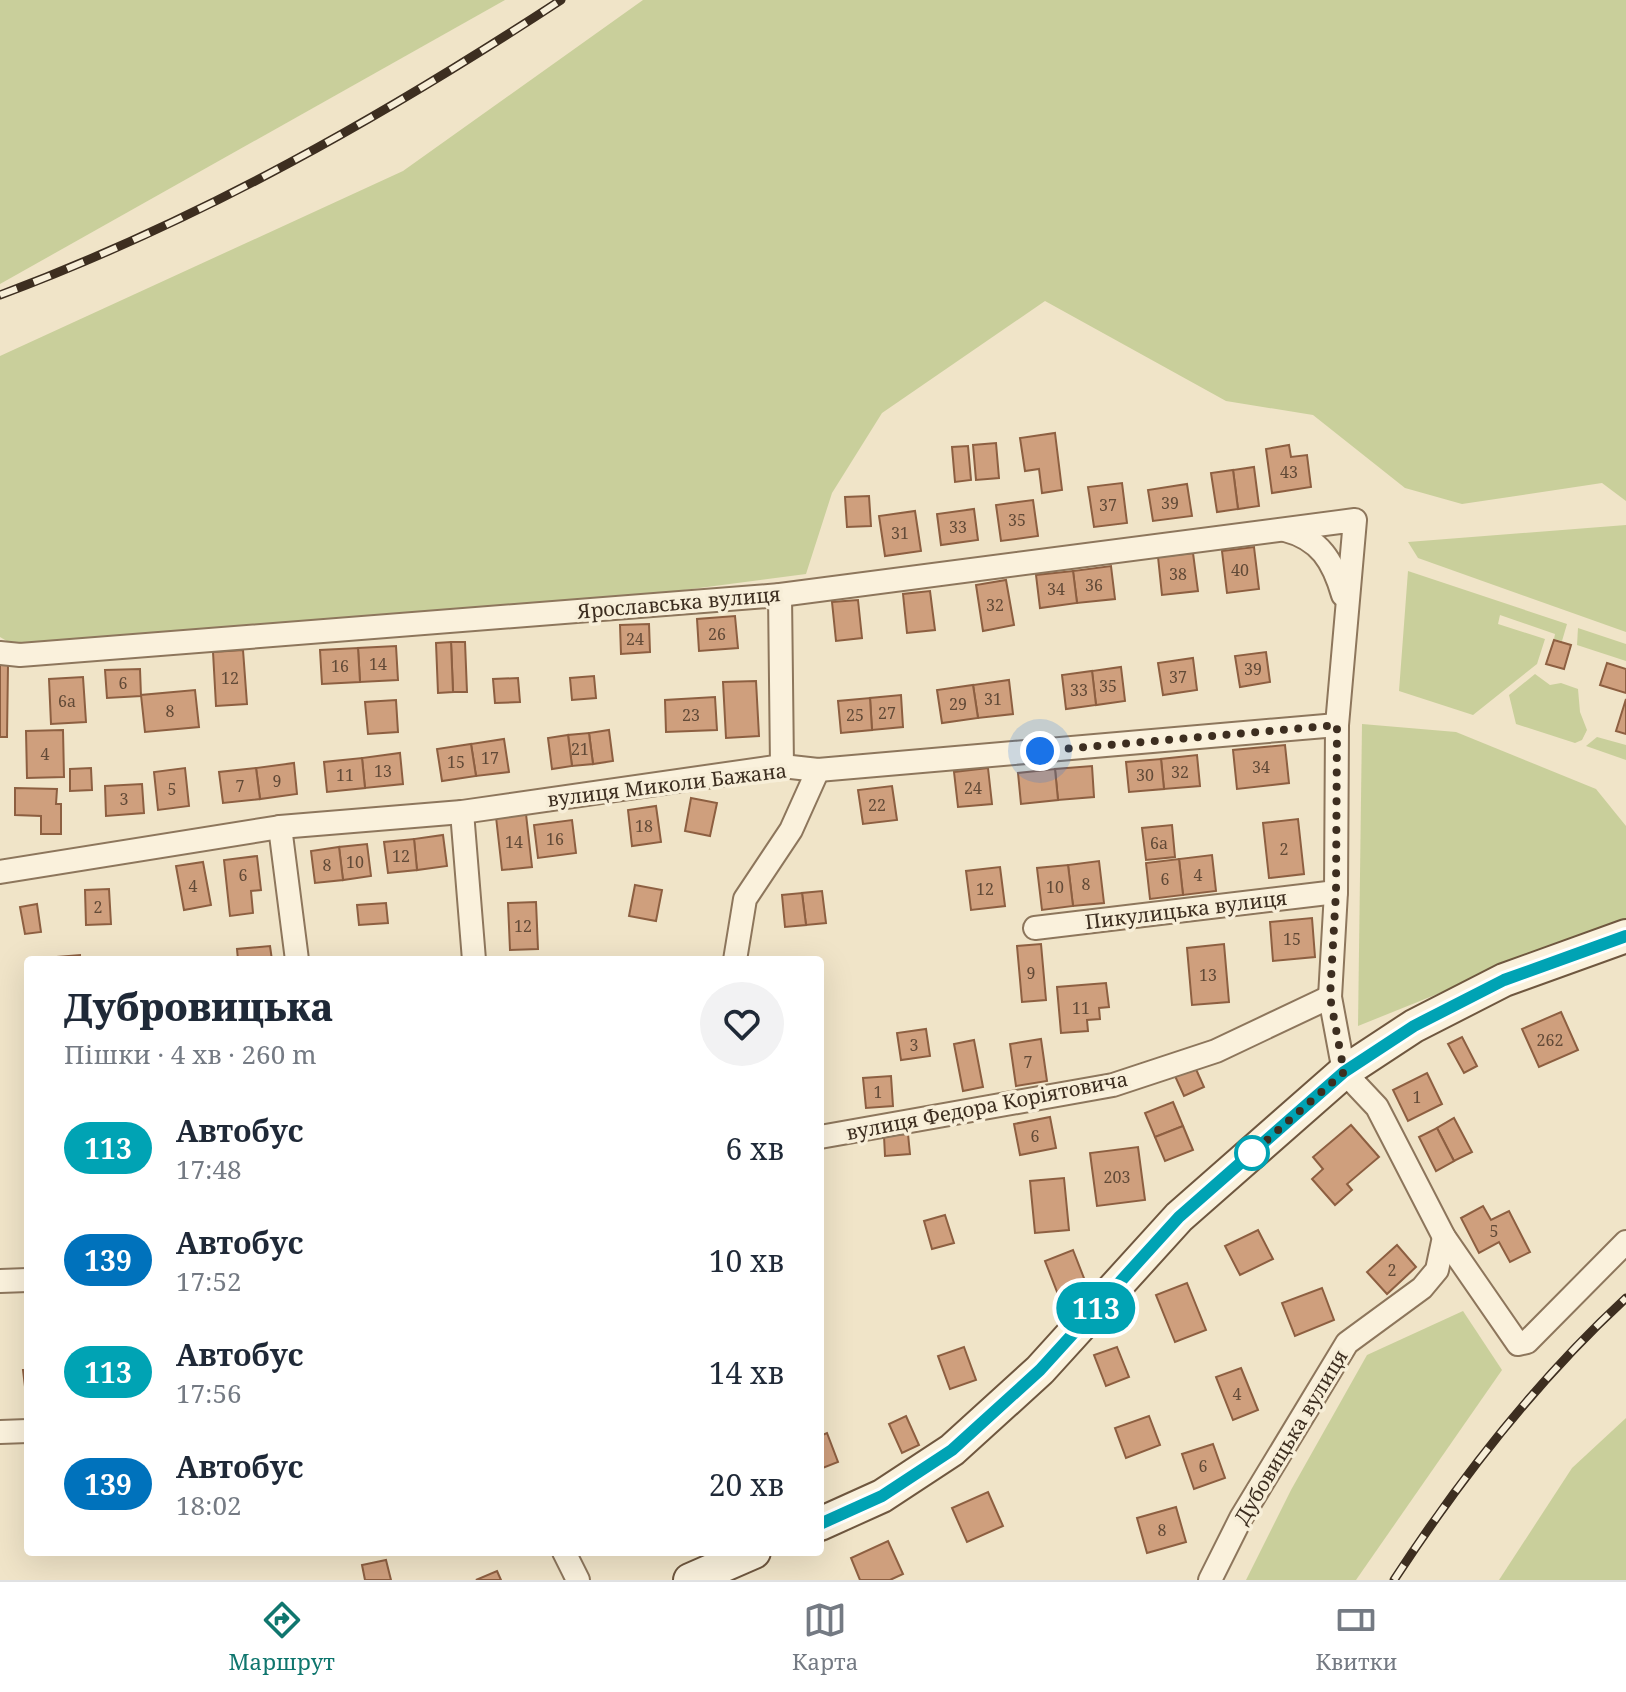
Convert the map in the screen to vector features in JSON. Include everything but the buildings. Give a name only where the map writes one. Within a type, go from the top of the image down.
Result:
[{"type":"main road","points":[[824,1522],[882,1496],[952,1450],[1040,1370],[1179,1217],[1344,1072],[1414,1026],[1504,980],[1626,936]]},
{"type":"main road","points":[[695,1579],[745,1556]]},
{"type":"street","name":"Ярославська вулиця","points":[[0,653],[20,655],[780,595],[1355,520],[1346,606]]},
{"type":"street","points":[[1280,529],[1305,535],[1325,553],[1335,568],[1346,606],[1337,725],[1336,892],[1330,997],[1344,1072],[1377,1107],[1444,1237],[1518,1344],[1527,1342],[1626,1242]]},
{"type":"street","points":[[780,595],[782,766]]},
{"type":"street","name":"вулиця Миколи Бажана","points":[[0,872],[280,827],[462,812],[782,766],[818,770],[1337,725]]},
{"type":"street","points":[[736,956],[745,899],[791,830],[818,770]]},
{"type":"street","points":[[462,812],[474,956]]},
{"type":"street","points":[[280,827],[296,956]]},
{"type":"street","name":"Пикулицька вулиця","points":[[1035,928],[1336,892]]},
{"type":"street","name":"вулиця Федора Коріятовича","points":[[824,1136],[1113,1085],[1216,1051],[1330,997]]},
{"type":"street","name":"Дубовицька вулиця","points":[[1210,1580],[1241,1518],[1347,1343],[1422,1288],[1437,1270],[1444,1237]]},
{"type":"street","points":[[0,1281],[24,1280]]},
{"type":"street","points":[[0,1432],[24,1431]]},
{"type":"street","points":[[566,1556],[578,1580]]},
{"type":"green space","points":[[0,0],[505,0],[0,284]]},
{"type":"green space","points":[[643,0],[1626,0],[1626,501],[1602,483],[1462,504],[1405,488],[1313,415],[1226,401],[1045,301],[882,413],[832,493],[806,574],[547,608],[22,650],[0,637],[0,356],[403,171]]},
{"type":"green space","points":[[1626,525],[1626,632],[1418,558],[1408,542]]},
{"type":"green space","points":[[1408,571],[1567,624],[1562,641],[1554,639],[1555,634],[1500,615],[1498,624],[1545,639],[1537,664],[1473,715],[1399,691]]},
{"type":"green space","points":[[1578,628],[1626,644],[1626,661],[1577,645]]},
{"type":"green space","points":[[1535,674],[1550,685],[1561,683],[1578,689],[1580,712],[1587,730],[1582,740],[1575,743],[1516,724],[1509,695]]},
{"type":"green space","points":[[1362,724],[1456,732],[1596,789],[1626,826],[1626,918],[1358,1026]]},
{"type":"green space","points":[[1597,737],[1626,745],[1626,760],[1586,746]]},
{"type":"green space","points":[[1463,1311],[1502,1370],[1356,1580],[1246,1580],[1291,1490],[1367,1355]]},
{"type":"green space","points":[[1626,1418],[1626,1580],[1499,1580],[1572,1468]]},
{"type":"railway","points":[[0,295],[74,266],[219,200],[358,125],[561,0]]},
{"type":"railway","points":[[1394,1580],[1501,1432],[1561,1362],[1626,1298]]},
{"type":"bus line","name":"113","points":[[824,1522],[882,1496],[952,1450],[1040,1370],[1179,1217],[1344,1072],[1414,1026],[1504,980],[1626,936]]},
{"type":"route","points":[[1040,751],[1337,725],[1336,892],[1330,997],[1344,1072],[1250,1155],[1252,1153]]}]
